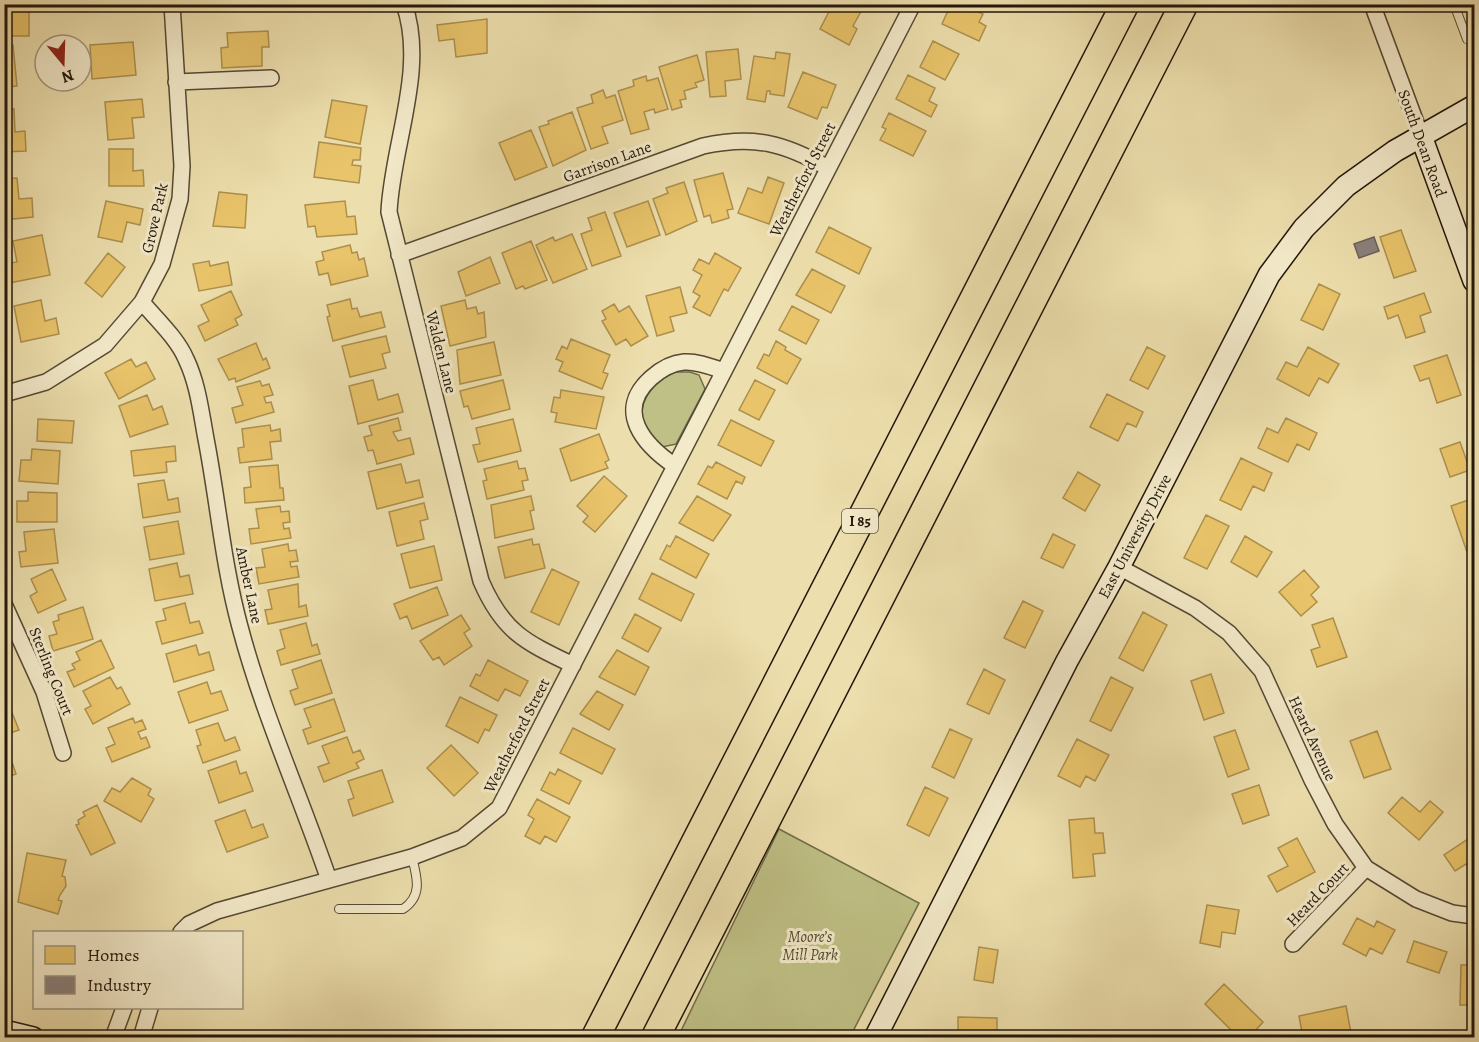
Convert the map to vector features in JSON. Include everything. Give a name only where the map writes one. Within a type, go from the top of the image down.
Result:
[{"type":"highway","name":"I 85","points":[[595,1038],[1125,4]]},
{"type":"highway","points":[[655,1038],[1184,4]]},
{"type":"main road","name":"East University Drive","points":[[875,1038],[1254,301],[1286,251],[1324,206],[1346,186],[1395,151],[1474,106]]},
{"type":"main road","name":"South Dean Road","points":[[1421,136],[1474,281]]},
{"type":"main road","points":[[4,1030],[33,1038]]},
{"type":"street","name":"Grove Park","points":[[4,394],[46,382],[91,356],[105,345],[142,302],[168,248],[180,199],[182,166],[172,4]]},
{"type":"street","name":"Walden Lane","points":[[404,4],[410,22],[414,51],[390,185],[388,212],[481,581],[490,602],[519,638],[573,664]]},
{"type":"street","name":"Weatherford Street","points":[[183,931],[189,924],[217,911],[412,857],[462,838],[499,808],[913,4]]},
{"type":"street","name":"South Dean Road","points":[[1372,4],[1421,136]]},
{"type":"street","points":[[176,82],[271,78]]},
{"type":"street","name":"Garrison Lane","points":[[399,255],[703,146],[724,141],[747,140],[774,144],[797,150],[828,168]]},
{"type":"street","name":"Amber Lane","points":[[142,302],[178,344],[186,359],[197,392],[225,560],[239,627],[270,725],[305,809],[329,880]]},
{"type":"street","points":[[675,466],[646,443],[639,431],[633,412],[638,394],[665,368],[684,362],[724,371]]},
{"type":"street","name":"Heard Avenue","points":[[1119,567],[1195,608],[1229,633],[1262,671],[1316,789],[1335,824],[1366,868],[1416,899],[1452,913],[1474,916]]},
{"type":"street","name":"Sterling Court","points":[[4,604],[44,692],[63,753]]},
{"type":"street","name":"Heard Court","points":[[1293,944],[1366,868]]},
{"type":"street","points":[[112,1038],[124,1009]]},
{"type":"street","points":[[141,1038],[150,1009]]},
{"type":"lane","points":[[1454,4],[1467,39],[1474,36]]},
{"type":"lane","points":[[339,909],[403,909],[411,904],[417,894],[418,884],[412,857]]},
{"type":"green space","points":[[675,372],[690,372],[699,375],[705,389],[676,444],[662,447],[646,429],[642,411],[644,402],[653,387]]},
{"type":"green space","name":"Moore’s Mill Park","points":[[779,829],[919,903],[850,1037],[678,1037]]},
{"type":"building: Homes","points":[[4,4],[29,4],[29,36],[7,36]]},
{"type":"building: Homes","points":[[82,4],[115,4],[116,8],[83,12]]},
{"type":"building: Homes","points":[[833,4],[864,6],[853,26],[857,29],[849,45],[820,29]]},
{"type":"building: Homes","points":[[951,4],[962,4],[983,14],[979,22],[986,26],[979,41],[942,24]]},
{"type":"building: Homes","points":[[487,19],[487,53],[456,57],[454,39],[439,41],[437,25]]},
{"type":"building: Homes","points":[[268,31],[269,47],[262,47],[262,66],[222,68],[221,48],[228,47],[227,33]]},
{"type":"building: Homes","points":[[933,41],[959,54],[945,80],[920,67]]},
{"type":"building: Homes","points":[[133,42],[136,75],[93,79],[93,45]]},
{"type":"building: Homes","points":[[13,45],[17,86],[4,87],[4,46]]},
{"type":"building: Homes","points":[[738,49],[741,79],[725,81],[726,96],[710,97],[706,52]]},
{"type":"building: Homes","points":[[776,52],[790,54],[784,96],[770,94],[770,91],[767,91],[765,102],[747,99],[754,56],[775,59]]},
{"type":"building: Homes","points":[[697,55],[704,80],[695,83],[697,87],[684,91],[686,99],[680,100],[682,107],[672,110],[659,67]]},
{"type":"building: Homes","points":[[803,72],[836,85],[827,108],[822,107],[817,119],[788,107]]},
{"type":"building: Homes","points":[[908,75],[935,88],[929,101],[937,105],[931,117],[896,99]]},
{"type":"building: Homes","points":[[646,76],[647,81],[658,78],[668,109],[655,113],[654,109],[644,112],[649,129],[631,134],[618,91],[634,86],[633,80]]},
{"type":"building: Homes","points":[[603,90],[606,98],[615,95],[623,120],[602,127],[608,143],[591,149],[577,108],[593,103],[591,95]]},
{"type":"building: Homes","points":[[142,99],[144,117],[132,118],[134,138],[108,140],[105,102]]},
{"type":"building: Homes","points":[[332,100],[367,106],[360,144],[325,137]]},
{"type":"building: Homes","points":[[4,109],[14,109],[15,132],[25,131],[26,151],[4,152]]},
{"type":"building: Homes","points":[[572,112],[586,150],[553,166],[539,127]]},
{"type":"building: Homes","points":[[889,113],[926,131],[913,156],[880,140],[886,129],[882,127]]},
{"type":"building: Homes","points":[[531,130],[547,167],[515,180],[499,143]]},
{"type":"building: Homes","points":[[319,142],[361,148],[360,160],[353,160],[352,165],[361,166],[359,183],[314,177]]},
{"type":"building: Homes","points":[[109,149],[133,149],[133,171],[143,170],[144,186],[109,186]]},
{"type":"building: Homes","points":[[723,173],[733,209],[727,210],[729,218],[712,223],[710,215],[704,217],[694,180]]},
{"type":"building: Homes","points":[[768,177],[784,183],[769,224],[738,213],[748,188],[762,193]]},
{"type":"building: Homes","points":[[17,178],[19,199],[32,198],[33,217],[4,220],[4,179]]},
{"type":"building: Homes","points":[[684,182],[697,221],[666,235],[653,199],[668,193],[666,188]]},
{"type":"building: Homes","points":[[219,192],[247,195],[245,228],[213,226]]},
{"type":"building: Homes","points":[[106,201],[143,209],[140,225],[127,222],[122,242],[98,237]]},
{"type":"building: Homes","points":[[345,201],[347,217],[355,216],[357,234],[317,237],[315,226],[308,227],[305,205]]},
{"type":"building: Homes","points":[[648,201],[660,235],[627,247],[614,213]]},
{"type":"building: Homes","points":[[605,212],[621,256],[592,266],[581,234],[592,230],[588,218]]},
{"type":"building: Homes","points":[[829,227],[871,248],[859,274],[816,252]]},
{"type":"building: Homes","points":[[1401,230],[1416,271],[1394,278],[1380,237]]},
{"type":"building: Homes","points":[[572,234],[587,269],[553,283],[536,245],[553,237],[555,241]]},
{"type":"building: Homes","points":[[42,235],[50,275],[4,284],[4,264],[17,262],[13,241]]},
{"type":"building: Homes","points":[[531,241],[547,280],[525,289],[523,286],[516,289],[502,253]]},
{"type":"building: Homes","points":[[350,245],[352,253],[357,252],[359,260],[364,258],[368,276],[331,285],[328,273],[319,275],[316,262],[324,260],[322,252]]},
{"type":"building: Homes","points":[[108,253],[125,267],[102,297],[85,283]]},
{"type":"building: Homes","points":[[715,253],[741,268],[728,291],[724,289],[710,316],[693,307],[700,296],[693,292],[702,275],[693,270],[699,259],[709,264]]},
{"type":"building: Homes","points":[[490,257],[500,283],[466,296],[458,272]]},
{"type":"building: Homes","points":[[209,261],[210,266],[228,262],[232,285],[199,291],[193,264]]},
{"type":"building: Homes","points":[[812,269],[845,286],[831,313],[796,295]]},
{"type":"building: Homes","points":[[1319,284],[1340,294],[1323,330],[1301,320]]},
{"type":"building: Homes","points":[[680,287],[687,313],[670,317],[674,331],[657,336],[646,296]]},
{"type":"building: Homes","points":[[231,291],[242,315],[235,319],[238,325],[205,341],[198,326],[209,321],[201,305]]},
{"type":"building: Homes","points":[[1424,293],[1431,312],[1420,316],[1425,332],[1406,338],[1398,315],[1388,319],[1384,307]]},
{"type":"building: Homes","points":[[350,299],[352,309],[357,308],[360,317],[381,312],[385,327],[333,341],[327,317],[330,316],[327,305]]},
{"type":"building: Homes","points":[[41,300],[45,321],[56,318],[59,334],[21,342],[14,306]]},
{"type":"building: Homes","points":[[465,300],[467,309],[476,307],[478,314],[484,312],[486,337],[450,346],[441,306]]},
{"type":"building: Homes","points":[[614,304],[619,312],[629,306],[648,336],[631,346],[626,339],[616,345],[602,321],[606,319],[602,311]]},
{"type":"building: Homes","points":[[792,306],[819,320],[806,344],[779,330]]},
{"type":"building: Homes","points":[[386,336],[390,352],[382,354],[386,368],[350,377],[342,346]]},
{"type":"building: Homes","points":[[571,339],[610,355],[603,372],[608,374],[602,389],[559,371],[563,362],[556,359],[562,346],[567,349]]},
{"type":"building: Homes","points":[[776,341],[786,347],[785,350],[801,359],[787,384],[757,368],[764,354],[769,356]]},
{"type":"building: Homes","points":[[494,342],[501,375],[460,384],[457,350]]},
{"type":"building: Homes","points":[[256,343],[263,360],[266,358],[270,368],[236,382],[235,378],[229,380],[218,359]]},
{"type":"building: Homes","points":[[1147,347],[1165,356],[1148,389],[1130,380]]},
{"type":"building: Homes","points":[[1308,347],[1339,364],[1328,383],[1319,378],[1309,396],[1277,379],[1286,362],[1297,367]]},
{"type":"building: Homes","points":[[1447,355],[1461,395],[1437,403],[1429,378],[1420,381],[1414,366]]},
{"type":"building: Homes","points":[[131,359],[136,367],[146,362],[155,379],[119,399],[105,373]]},
{"type":"building: Homes","points":[[373,380],[378,400],[398,394],[403,412],[358,424],[349,386]]},
{"type":"building: Homes","points":[[503,380],[510,409],[472,419],[468,406],[464,407],[460,391]]},
{"type":"building: Homes","points":[[755,380],[775,390],[759,420],[739,410]]},
{"type":"building: Homes","points":[[260,381],[262,386],[269,384],[273,395],[264,397],[266,403],[271,402],[274,412],[236,423],[232,408],[243,405],[237,387]]},
{"type":"building: Homes","points":[[561,390],[604,397],[596,429],[555,422],[557,413],[551,412],[554,397],[560,398]]},
{"type":"building: Homes","points":[[1107,394],[1143,412],[1136,427],[1127,423],[1118,441],[1090,427]]},
{"type":"building: Homes","points":[[147,395],[153,410],[162,406],[168,424],[130,437],[119,406]]},
{"type":"building: Homes","points":[[398,418],[401,430],[393,432],[398,441],[410,438],[414,454],[377,464],[373,450],[368,451],[364,437],[372,435],[369,426]]},
{"type":"building: Homes","points":[[1286,418],[1317,433],[1309,450],[1297,444],[1288,462],[1258,448],[1267,428],[1278,433]]},
{"type":"building: Homes","points":[[38,419],[74,421],[72,443],[37,441]]},
{"type":"building: Homes","points":[[513,419],[521,451],[478,462],[473,445],[480,444],[476,428]]},
{"type":"building: Homes","points":[[731,420],[774,441],[761,466],[718,445]]},
{"type":"building: Homes","points":[[270,425],[271,431],[280,429],[281,441],[270,442],[272,459],[240,463],[238,448],[244,447],[242,429]]},
{"type":"building: Homes","points":[[599,434],[609,460],[605,462],[608,468],[571,481],[560,449]]},
{"type":"building: Homes","points":[[1460,442],[1470,470],[1450,477],[1440,449]]},
{"type":"building: Homes","points":[[175,446],[176,461],[166,462],[167,472],[134,476],[131,451]]},
{"type":"building: Homes","points":[[32,449],[60,451],[58,484],[19,481],[21,460],[31,460]]},
{"type":"building: Homes","points":[[1241,458],[1272,473],[1264,491],[1253,486],[1241,510],[1220,500]]},
{"type":"building: Homes","points":[[517,461],[519,469],[525,468],[528,480],[522,481],[524,490],[487,499],[483,481],[487,480],[484,469]]},
{"type":"building: Homes","points":[[716,462],[745,477],[742,484],[736,481],[727,499],[698,484],[708,466],[712,468]]},
{"type":"building: Homes","points":[[401,464],[406,483],[419,480],[423,497],[377,509],[368,472]]},
{"type":"building: Homes","points":[[278,465],[280,488],[283,488],[284,500],[245,503],[244,488],[251,487],[249,467]]},
{"type":"building: Homes","points":[[1078,472],[1100,485],[1085,511],[1063,498]]},
{"type":"building: Homes","points":[[604,476],[627,496],[595,532],[583,522],[588,516],[577,506]]},
{"type":"building: Homes","points":[[164,480],[168,500],[178,498],[180,512],[143,518],[138,484]]},
{"type":"building: Homes","points":[[28,492],[57,493],[57,522],[17,522],[17,501],[28,501]]},
{"type":"building: Homes","points":[[531,496],[534,510],[530,511],[534,529],[495,538],[491,505]]},
{"type":"building: Homes","points":[[697,496],[731,515],[713,541],[679,523]]},
{"type":"building: Homes","points":[[1474,498],[1474,550],[1467,552],[1451,506]]},
{"type":"building: Homes","points":[[424,503],[428,519],[420,521],[424,539],[397,546],[389,512]]},
{"type":"building: Homes","points":[[280,506],[281,512],[289,511],[290,522],[283,523],[284,529],[289,528],[291,538],[251,544],[249,529],[259,528],[256,509]]},
{"type":"building: Homes","points":[[1206,515],[1229,526],[1207,569],[1184,558]]},
{"type":"building: Homes","points":[[178,521],[184,554],[150,560],[144,527]]},
{"type":"building: Homes","points":[[54,529],[58,563],[21,567],[19,552],[26,551],[24,532]]},
{"type":"building: Homes","points":[[1053,534],[1075,545],[1063,568],[1041,558]]},
{"type":"building: Homes","points":[[676,536],[709,554],[696,578],[660,559],[667,545],[670,547]]},
{"type":"building: Homes","points":[[1245,536],[1272,552],[1257,577],[1231,562]]},
{"type":"building: Homes","points":[[532,539],[533,545],[539,544],[545,568],[505,578],[498,547]]},
{"type":"building: Homes","points":[[288,544],[289,551],[296,550],[298,561],[290,562],[291,567],[297,566],[299,577],[259,584],[256,568],[265,567],[262,549]]},
{"type":"building: Homes","points":[[434,546],[442,580],[410,588],[401,554]]},
{"type":"building: Homes","points":[[177,563],[180,577],[189,575],[193,594],[155,601],[149,569]]},
{"type":"building: Homes","points":[[52,569],[66,600],[38,613],[30,596],[37,592],[31,579]]},
{"type":"building: Homes","points":[[552,569],[579,582],[559,625],[531,612]]},
{"type":"building: Homes","points":[[1304,570],[1319,587],[1311,595],[1317,602],[1301,616],[1279,592]]},
{"type":"building: Homes","points":[[652,573],[694,594],[681,621],[639,599]]},
{"type":"building: Homes","points":[[298,584],[299,607],[306,605],[308,616],[268,624],[265,610],[272,609],[268,590]]},
{"type":"building: Homes","points":[[437,587],[448,615],[412,629],[407,616],[400,619],[394,604]]},
{"type":"building: Homes","points":[[1023,601],[1043,611],[1025,648],[1004,638]]},
{"type":"building: Homes","points":[[185,603],[190,623],[199,621],[203,633],[162,644],[156,622],[166,620],[163,609]]},
{"type":"building: Homes","points":[[83,607],[93,639],[53,651],[49,636],[57,634],[53,622],[59,620],[58,615]]},
{"type":"building: Homes","points":[[1143,612],[1167,625],[1143,671],[1119,658]]},
{"type":"building: Homes","points":[[635,614],[661,628],[648,652],[622,638]]},
{"type":"building: Homes","points":[[461,615],[470,629],[464,633],[472,646],[444,665],[439,657],[433,660],[420,641]]},
{"type":"building: Homes","points":[[1333,618],[1347,657],[1317,667],[1311,650],[1320,647],[1312,625]]},
{"type":"building: Homes","points":[[306,623],[312,646],[317,644],[320,654],[281,665],[277,651],[285,648],[280,630]]},
{"type":"building: Homes","points":[[101,640],[114,668],[74,687],[67,672],[75,669],[72,664],[80,660],[76,652]]},
{"type":"building: Homes","points":[[196,645],[199,655],[209,652],[214,670],[174,682],[166,654]]},
{"type":"building: Homes","points":[[617,650],[649,667],[635,695],[599,677]]},
{"type":"building: Homes","points":[[321,660],[332,693],[295,705],[290,691],[298,688],[292,670]]},
{"type":"building: Homes","points":[[488,660],[528,681],[520,696],[505,689],[498,701],[470,686],[476,674],[480,676]]},
{"type":"building: Homes","points":[[984,669],[1005,680],[989,714],[967,704]]},
{"type":"building: Homes","points":[[1211,674],[1224,713],[1204,720],[1191,681]]},
{"type":"building: Homes","points":[[110,677],[117,689],[121,687],[130,704],[93,724],[85,709],[91,706],[83,691]]},
{"type":"building: Homes","points":[[1111,677],[1133,688],[1111,731],[1090,721]]},
{"type":"building: Homes","points":[[207,682],[211,694],[221,691],[228,710],[189,723],[178,692]]},
{"type":"building: Homes","points":[[597,691],[623,705],[609,730],[580,714]]},
{"type":"building: Homes","points":[[460,697],[497,715],[489,731],[485,729],[478,743],[446,726]]},
{"type":"building: Homes","points":[[334,699],[345,731],[308,744],[303,730],[311,727],[304,709]]},
{"type":"building: Homes","points":[[11,710],[19,730],[4,735],[4,713]]},
{"type":"building: Homes","points":[[133,718],[135,723],[142,720],[146,729],[138,732],[141,739],[146,737],[150,747],[112,762],[106,748],[115,744],[108,728]]},
{"type":"building: Homes","points":[[218,723],[225,741],[235,737],[240,750],[203,763],[197,746],[201,745],[196,730]]},
{"type":"building: Homes","points":[[573,728],[615,749],[602,774],[560,753]]},
{"type":"building: Homes","points":[[950,729],[972,739],[954,778],[932,767]]},
{"type":"building: Homes","points":[[1235,730],[1249,769],[1228,777],[1214,737]]},
{"type":"building: Homes","points":[[1377,731],[1391,769],[1364,778],[1350,741]]},
{"type":"building: Homes","points":[[347,737],[353,753],[360,750],[364,759],[356,763],[359,768],[324,782],[318,767],[329,763],[322,746]]},
{"type":"building: Homes","points":[[1077,739],[1109,755],[1095,781],[1086,776],[1080,787],[1058,776]]},
{"type":"building: Homes","points":[[451,745],[478,773],[454,796],[427,768]]},
{"type":"building: Homes","points":[[10,756],[16,774],[4,778],[4,758]]},
{"type":"building: Homes","points":[[236,761],[240,774],[246,772],[253,791],[219,803],[208,771]]},
{"type":"building: Homes","points":[[558,769],[581,781],[569,804],[541,790],[550,772],[555,775]]},
{"type":"building: Homes","points":[[382,770],[393,802],[353,816],[348,800],[354,798],[348,781]]},
{"type":"building: Homes","points":[[132,778],[151,789],[148,795],[154,799],[141,822],[104,801],[112,788],[120,792]]},
{"type":"building: Homes","points":[[1259,785],[1269,815],[1243,824],[1232,794]]},
{"type":"building: Homes","points":[[925,787],[948,798],[929,836],[907,825]]},
{"type":"building: Homes","points":[[1402,797],[1420,812],[1430,801],[1443,812],[1419,840],[1388,813]]},
{"type":"building: Homes","points":[[537,799],[570,817],[556,842],[545,836],[540,844],[525,836],[534,819],[528,815]]},
{"type":"building: Homes","points":[[97,805],[115,843],[91,855],[76,825],[79,824],[78,820],[85,816],[83,812]]},
{"type":"building: Homes","points":[[245,810],[252,828],[263,824],[268,837],[227,852],[215,821]]},
{"type":"building: Homes","points":[[1094,818],[1095,833],[1103,833],[1105,853],[1093,854],[1095,876],[1073,878],[1069,820]]},
{"type":"building: Homes","points":[[1474,835],[1474,876],[1466,864],[1455,871],[1444,855]]},
{"type":"building: Homes","points":[[1297,838],[1315,872],[1277,892],[1268,876],[1288,866],[1278,848]]},
{"type":"building: Homes","points":[[27,853],[66,860],[62,876],[65,877],[66,886],[58,900],[62,901],[58,914],[18,902]]},
{"type":"building: Homes","points":[[1207,905],[1239,910],[1235,934],[1222,932],[1220,947],[1200,943]]},
{"type":"building: Homes","points":[[1357,918],[1374,927],[1377,921],[1395,930],[1382,954],[1370,948],[1366,956],[1343,944]]},
{"type":"building: Homes","points":[[1414,941],[1447,952],[1439,973],[1407,962]]},
{"type":"building: Homes","points":[[979,947],[998,950],[993,983],[974,980]]},
{"type":"building: Homes","points":[[1461,965],[1474,965],[1474,1005],[1460,1005]]},
{"type":"building: Homes","points":[[1224,984],[1263,1022],[1249,1038],[1239,1038],[1205,1004]]},
{"type":"building: Homes","points":[[1346,1006],[1351,1033],[1328,1038],[1303,1038],[1299,1016]]},
{"type":"building: Homes","points":[[958,1017],[997,1018],[997,1038],[958,1038]]},
{"type":"building: Industry","points":[[1374,237],[1379,251],[1359,258],[1354,244]]}]
